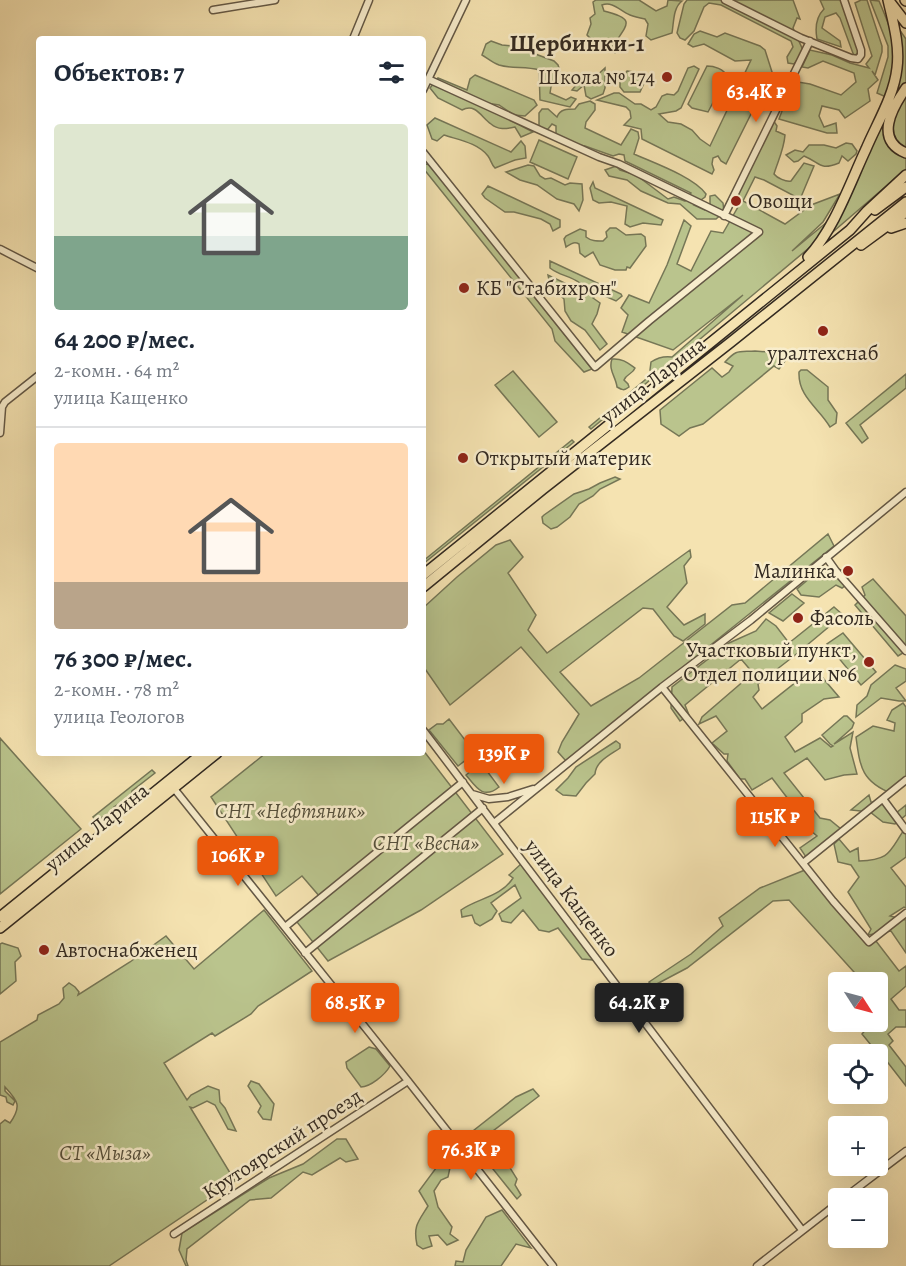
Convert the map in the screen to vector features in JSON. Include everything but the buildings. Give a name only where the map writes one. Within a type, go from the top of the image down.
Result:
[{"type":"main road","points":[[888,0],[906,23]]},
{"type":"main road","points":[[782,283],[816,249],[827,230],[896,78],[898,54],[888,0]]},
{"type":"main road","points":[[906,88],[898,99],[888,126],[892,144],[906,153]]},
{"type":"main road","points":[[850,230],[906,175]]},
{"type":"main road","points":[[782,283],[906,187]]},
{"type":"main road","name":"улица Ларина","points":[[426,585],[906,202]]},
{"type":"main road","points":[[798,290],[906,213]]},
{"type":"main road","points":[[875,235],[906,223]]},
{"type":"main road","name":"улица Ларина","points":[[426,573],[782,283]]},
{"type":"main road","name":"улица Ларина","points":[[0,928],[170,785],[200,756]]},
{"type":"main road","name":"улица Ларина","points":[[0,917],[170,785],[214,756]]},
{"type":"street","points":[[213,10],[275,0]]},
{"type":"street","points":[[354,36],[369,0]]},
{"type":"street","points":[[426,84],[466,0]]},
{"type":"street","points":[[725,0],[801,38],[858,59],[861,50],[844,0]]},
{"type":"street","points":[[724,216],[810,41]]},
{"type":"street","points":[[426,156],[595,367],[759,232],[619,164],[428,80]]},
{"type":"street","points":[[0,249],[36,267]]},
{"type":"street","points":[[0,433],[2,400],[36,377]]},
{"type":"street","points":[[494,823],[662,687],[751,620],[906,492]]},
{"type":"street","points":[[826,557],[906,651]]},
{"type":"street","points":[[662,687],[869,942],[906,913]]},
{"type":"street","name":"улица Кащенко","points":[[426,734],[802,1230]]},
{"type":"street","points":[[803,863],[906,780]]},
{"type":"street","points":[[285,927],[463,782]]},
{"type":"street","points":[[170,785],[554,1266]]},
{"type":"street","points":[[472,794],[489,799],[537,788]]},
{"type":"street","points":[[883,799],[906,830]]},
{"type":"street","points":[[305,953],[483,808]]},
{"type":"street","name":"Крутоярский проезд","points":[[174,1234],[408,1081]]},
{"type":"street","points":[[857,1188],[906,1151]]},
{"type":"street","points":[[757,1266],[828,1210]]},
{"type":"green space","points":[[596,0],[639,0],[656,11],[667,6],[668,0],[682,1],[675,11],[672,33],[651,40],[646,36],[648,24],[645,19],[630,15],[613,5],[602,5],[604,11],[621,17],[626,23],[613,46],[615,53],[587,35],[591,24],[590,18],[595,14],[593,2]]},
{"type":"green space","points":[[687,0],[793,0],[800,19],[797,18],[793,28],[802,48],[802,54],[794,64],[788,63],[787,57],[793,47],[791,41],[721,5],[709,3],[704,7],[694,31],[685,40],[680,38],[677,33]]},
{"type":"green space","points":[[820,0],[842,0],[859,52],[854,56],[836,13],[825,17],[822,28],[840,41],[841,47],[817,39],[817,23],[824,9]]},
{"type":"green space","points":[[867,0],[882,46],[875,75],[872,71],[878,80],[868,89],[870,101],[845,118],[839,110],[822,106],[819,116],[824,127],[836,123],[837,133],[827,133],[779,119],[790,90],[798,82],[841,95],[856,82],[854,73],[823,61],[808,68],[802,67],[810,50],[869,68],[866,64],[872,56],[855,3]]},
{"type":"green space","points":[[870,0],[879,1],[893,40],[895,57],[886,97],[877,93],[888,57],[888,46]]},
{"type":"green space","points":[[899,29],[906,39],[906,84],[884,124],[884,134],[889,146],[906,157],[906,169],[827,237],[888,109]]},
{"type":"green space","points":[[700,31],[717,37],[725,33],[760,46],[765,50],[772,72],[726,164],[718,156],[713,158],[712,174],[642,139],[641,129],[624,125],[631,118],[630,111],[626,107],[597,100],[619,93],[635,104],[641,104],[651,110],[656,107],[662,96],[674,95],[678,91],[688,68],[694,66],[699,69],[681,108],[659,114],[668,122],[681,124],[692,130],[710,146],[751,60],[735,61],[704,44],[693,47],[688,44],[694,34]]},
{"type":"green space","points":[[491,41],[514,46],[554,61],[560,71],[550,93],[566,100],[571,97],[576,99],[570,107],[540,100],[539,70],[499,65],[482,55],[486,44]]},
{"type":"green space","points":[[707,66],[724,71],[727,76],[708,112],[692,108],[688,104]]},
{"type":"green space","points":[[605,68],[603,94],[591,99],[586,96],[584,85],[577,91],[572,90],[583,77],[592,80]]},
{"type":"green space","points":[[627,71],[638,73],[644,78],[640,92],[624,92],[620,87],[620,81]]},
{"type":"green space","points":[[475,75],[534,100],[537,105],[525,116],[514,115],[499,105],[487,103],[485,107],[533,132],[521,137],[515,127],[505,129],[496,127],[471,108],[462,110],[438,98],[430,88],[438,78],[467,90],[470,79]]},
{"type":"green space","points":[[906,93],[906,150],[894,137],[892,123]]},
{"type":"green space","points":[[590,101],[595,104],[595,110],[586,122],[585,128],[621,145],[631,129],[638,132],[639,138],[634,154],[673,171],[700,188],[706,194],[705,197],[694,205],[705,210],[710,205],[710,196],[715,195],[723,203],[724,212],[716,219],[697,219],[680,204],[668,203],[641,191],[627,180],[609,176],[605,170],[616,166],[620,170],[636,175],[668,199],[674,197],[685,201],[691,193],[625,161],[624,155],[613,156],[585,146],[561,142],[556,138],[556,126],[552,124],[548,129],[542,130],[539,125],[539,113],[542,109],[548,109],[557,117],[562,111],[575,109],[579,104]]},
{"type":"green space","points":[[435,118],[511,152],[521,141],[525,146],[526,158],[495,168],[488,156],[474,145],[444,135],[437,141],[432,139],[427,125]]},
{"type":"green space","points":[[773,120],[777,126],[776,131],[785,135],[774,174],[791,181],[804,163],[814,166],[801,197],[798,198],[755,177],[743,201],[785,224],[811,205],[840,194],[823,222],[792,251],[827,222],[815,243],[591,429],[589,427],[652,374],[651,362],[672,357],[743,295],[673,350],[622,332],[628,315],[621,308],[629,295],[649,303],[667,265],[684,220],[691,226],[677,264],[691,271],[711,231],[723,233],[742,200],[735,199],[738,180],[751,167]]},
{"type":"green space","points":[[539,140],[577,157],[568,179],[530,162]]},
{"type":"green space","points":[[846,143],[852,144],[857,151],[856,154],[848,161],[842,156],[839,163],[827,166],[820,165],[804,156],[794,162],[786,155],[795,150],[803,152],[809,145],[836,148]]},
{"type":"green space","points":[[426,164],[430,165],[592,369],[584,372],[555,341],[552,329],[426,172]]},
{"type":"green space","points":[[528,165],[534,166],[540,176],[545,179],[551,178],[565,185],[582,184],[583,200],[579,211],[574,204],[557,199],[537,185],[520,180],[506,172]]},
{"type":"green space","points":[[593,182],[595,188],[663,220],[661,225],[643,223],[630,227],[625,224],[627,206],[611,202],[599,203],[593,200],[590,188]]},
{"type":"green space","points":[[488,186],[560,220],[560,227],[553,231],[550,224],[541,219],[505,212],[482,194]]},
{"type":"green space","points":[[610,228],[616,228],[626,235],[641,234],[645,237],[646,246],[626,270],[615,270],[600,265],[593,252],[585,257],[580,253],[577,243],[566,247],[564,239],[566,236],[580,229],[586,231],[586,237],[603,241]]},
{"type":"green space","points":[[550,261],[621,294],[622,296],[616,301],[598,293],[593,298],[600,303],[592,324],[607,344],[600,350],[585,330],[571,321],[565,311],[564,299],[550,285],[548,275],[577,289],[580,283],[550,268]]},
{"type":"green space","points":[[738,352],[780,353],[785,357],[785,361],[779,369],[774,366],[703,424],[690,428],[679,436],[661,424],[660,410],[712,368],[722,377],[733,366],[725,362],[732,355]]},
{"type":"green space","points":[[612,359],[622,360],[635,368],[624,380],[629,387],[626,389],[617,387],[612,370]]},
{"type":"green space","points":[[807,370],[828,387],[828,400],[837,413],[836,423],[830,427],[805,395],[800,381],[799,372]]},
{"type":"green space","points":[[513,371],[557,422],[539,437],[495,385]]},
{"type":"green space","points":[[906,374],[906,388],[860,425],[868,438],[862,443],[846,423]]},
{"type":"green space","points":[[572,440],[574,442],[426,562],[426,559]]},
{"type":"green space","points":[[615,477],[620,479],[600,489],[579,504],[570,517],[557,527],[551,529],[543,523],[544,515],[574,494]]},
{"type":"green space","points":[[828,534],[834,546],[566,761],[558,752],[579,714],[521,647],[450,705],[426,670],[426,605],[496,545],[510,540],[523,557],[508,573],[536,615],[528,630],[547,653],[690,550],[691,557],[684,566],[687,583],[667,607],[684,625],[705,614],[705,624],[683,641],[674,636],[653,609],[643,608],[560,672],[591,706],[639,678],[732,605],[745,603]]},
{"type":"green space","points":[[823,567],[841,570],[850,582],[842,588],[836,585],[819,597],[801,595],[797,589]]},
{"type":"green space","points":[[873,579],[906,616],[906,651],[898,656],[855,605],[865,595],[862,587]]},
{"type":"green space","points":[[792,594],[804,603],[783,621],[769,613]]},
{"type":"green space","points":[[834,607],[843,615],[758,684],[759,690],[753,697],[762,709],[805,675],[816,670],[839,697],[824,699],[802,714],[802,722],[785,737],[795,752],[820,738],[831,747],[833,746],[822,735],[844,716],[854,723],[852,728],[834,744],[853,732],[850,748],[857,774],[825,780],[807,758],[784,773],[820,818],[830,820],[841,829],[806,857],[800,848],[817,836],[798,820],[788,826],[783,820],[795,808],[772,778],[752,790],[745,779],[740,779],[727,761],[728,754],[724,754],[712,743],[727,731],[716,716],[699,724],[702,717],[753,673],[741,659],[685,705],[689,715],[680,721],[671,708],[672,687],[729,643],[756,631],[766,619],[776,626],[789,643]]},
{"type":"green space","points":[[843,633],[876,672],[861,685],[827,644]]},
{"type":"green space","points":[[895,665],[906,669],[906,681],[896,688],[906,701],[881,698],[856,717],[857,705],[867,696],[871,685]]},
{"type":"green space","points":[[903,703],[906,707],[906,783],[893,794],[875,784],[864,773],[856,737],[873,726],[894,731],[895,723],[887,720],[892,710]]},
{"type":"green space","points":[[449,719],[475,753],[458,766],[429,730]]},
{"type":"green space","points":[[0,738],[81,829],[0,894]]},
{"type":"green space","points":[[616,741],[620,744],[620,748],[598,765],[595,774],[576,796],[563,795],[556,790],[576,767]]},
{"type":"green space","points":[[426,754],[503,854],[421,910],[328,961],[293,917],[320,897],[302,876],[276,896],[211,797],[262,756],[426,756]]},
{"type":"green space","points":[[481,763],[499,787],[493,791],[480,790],[466,775]]},
{"type":"green space","points":[[152,770],[155,773],[132,791],[131,797],[114,807],[115,816],[106,815],[96,821],[93,817]]},
{"type":"green space","points":[[869,795],[871,802],[888,803],[896,813],[906,805],[906,815],[895,824],[883,822],[870,812],[851,810]]},
{"type":"green space","points":[[906,827],[906,857],[891,868],[906,887],[906,908],[890,916],[906,920],[906,953],[891,931],[868,935],[871,929],[848,892],[859,877],[851,865],[838,862],[834,844],[839,839],[850,852],[858,848],[859,861],[878,859],[888,853]]},
{"type":"green space","points":[[522,863],[594,960],[582,959],[558,928],[549,932],[539,930],[523,910],[511,923],[502,921],[499,914],[521,898],[515,885],[491,903],[497,911],[492,919],[480,926],[475,923],[472,915],[462,917],[461,910],[496,893],[508,884],[513,878],[509,875]]},
{"type":"green space","points":[[805,870],[866,942],[876,941],[899,971],[906,966],[906,986],[891,999],[899,1010],[906,1010],[906,1027],[896,1027],[888,1034],[893,1041],[889,1045],[906,1067],[906,1086],[888,1063],[888,1044],[870,1044],[862,1034],[864,1032],[888,1032],[888,972],[854,972],[789,900],[773,901],[687,968],[653,986],[649,982],[691,954],[723,926],[719,918],[760,888]]},
{"type":"green space","name":"СТ «Мыза»","points":[[264,910],[312,971],[258,1006],[251,1014],[215,1036],[212,1033],[164,1063],[187,1100],[191,1095],[208,1086],[219,1090],[220,1102],[236,1131],[228,1129],[215,1105],[207,1101],[193,1108],[190,1107],[235,1181],[109,1266],[0,1266],[0,1124],[5,1120],[10,1123],[16,1112],[17,1104],[13,1096],[5,1087],[5,1091],[15,1101],[13,1105],[7,1102],[6,1097],[0,1095],[0,1042],[37,1020],[38,1015],[59,1004],[64,998],[63,988],[69,983],[79,992],[78,995],[166,936],[194,969]]},
{"type":"green space","points":[[0,944],[18,948],[21,956],[15,962],[16,981],[0,994]]},
{"type":"green space","points":[[369,1047],[376,1049],[390,1066],[377,1080],[361,1087],[347,1068],[346,1062]]},
{"type":"green space","points":[[251,1081],[259,1084],[274,1104],[271,1120],[263,1119],[258,1112],[261,1106],[248,1086]]},
{"type":"green space","points":[[533,1089],[539,1096],[489,1134],[483,1145],[507,1163],[517,1179],[515,1185],[521,1195],[517,1199],[477,1149],[469,1151],[464,1138],[516,1097]]},
{"type":"green space","points":[[337,1139],[346,1139],[358,1159],[346,1162],[340,1158],[312,1175],[303,1172],[271,1198],[250,1200],[187,1249],[188,1266],[186,1266],[179,1250],[182,1233],[269,1178],[303,1164]]},
{"type":"green space","points":[[444,1161],[451,1163],[448,1177],[441,1180],[434,1191],[438,1207],[452,1227],[450,1234],[458,1240],[447,1245],[438,1235],[429,1236],[432,1246],[423,1249],[417,1245],[416,1229],[428,1206],[419,1191],[439,1164]]},
{"type":"green space","points":[[502,1210],[531,1248],[516,1244],[501,1266],[455,1266],[456,1261],[463,1262],[466,1250],[486,1217]]},
{"type":"place","name":"Школа № 174","points":[[667,77]]},
{"type":"place","name":"Овощи","points":[[736,201]]},
{"type":"place","name":"КБ \"Стабихрон\"","points":[[464,288]]},
{"type":"place","name":"уралтехснаб","points":[[823,331]]},
{"type":"place","name":"Открытый материк","points":[[463,458]]},
{"type":"place","name":"Малинка","points":[[848,571]]},
{"type":"place","name":"Фасоль","points":[[798,618]]},
{"type":"place","name":"Участковый пункт, Отдел полиции №6","points":[[869,662]]},
{"type":"place","name":"Автоснабженец","points":[[44,950]]},
{"type":"district","name":"Щербинки-1","points":[[577,43]]},
{"type":"park label","name":"СНТ «Нефтяник»","points":[[290,811]]},
{"type":"park label","name":"СНТ «Весна»","points":[[426,843]]}]
